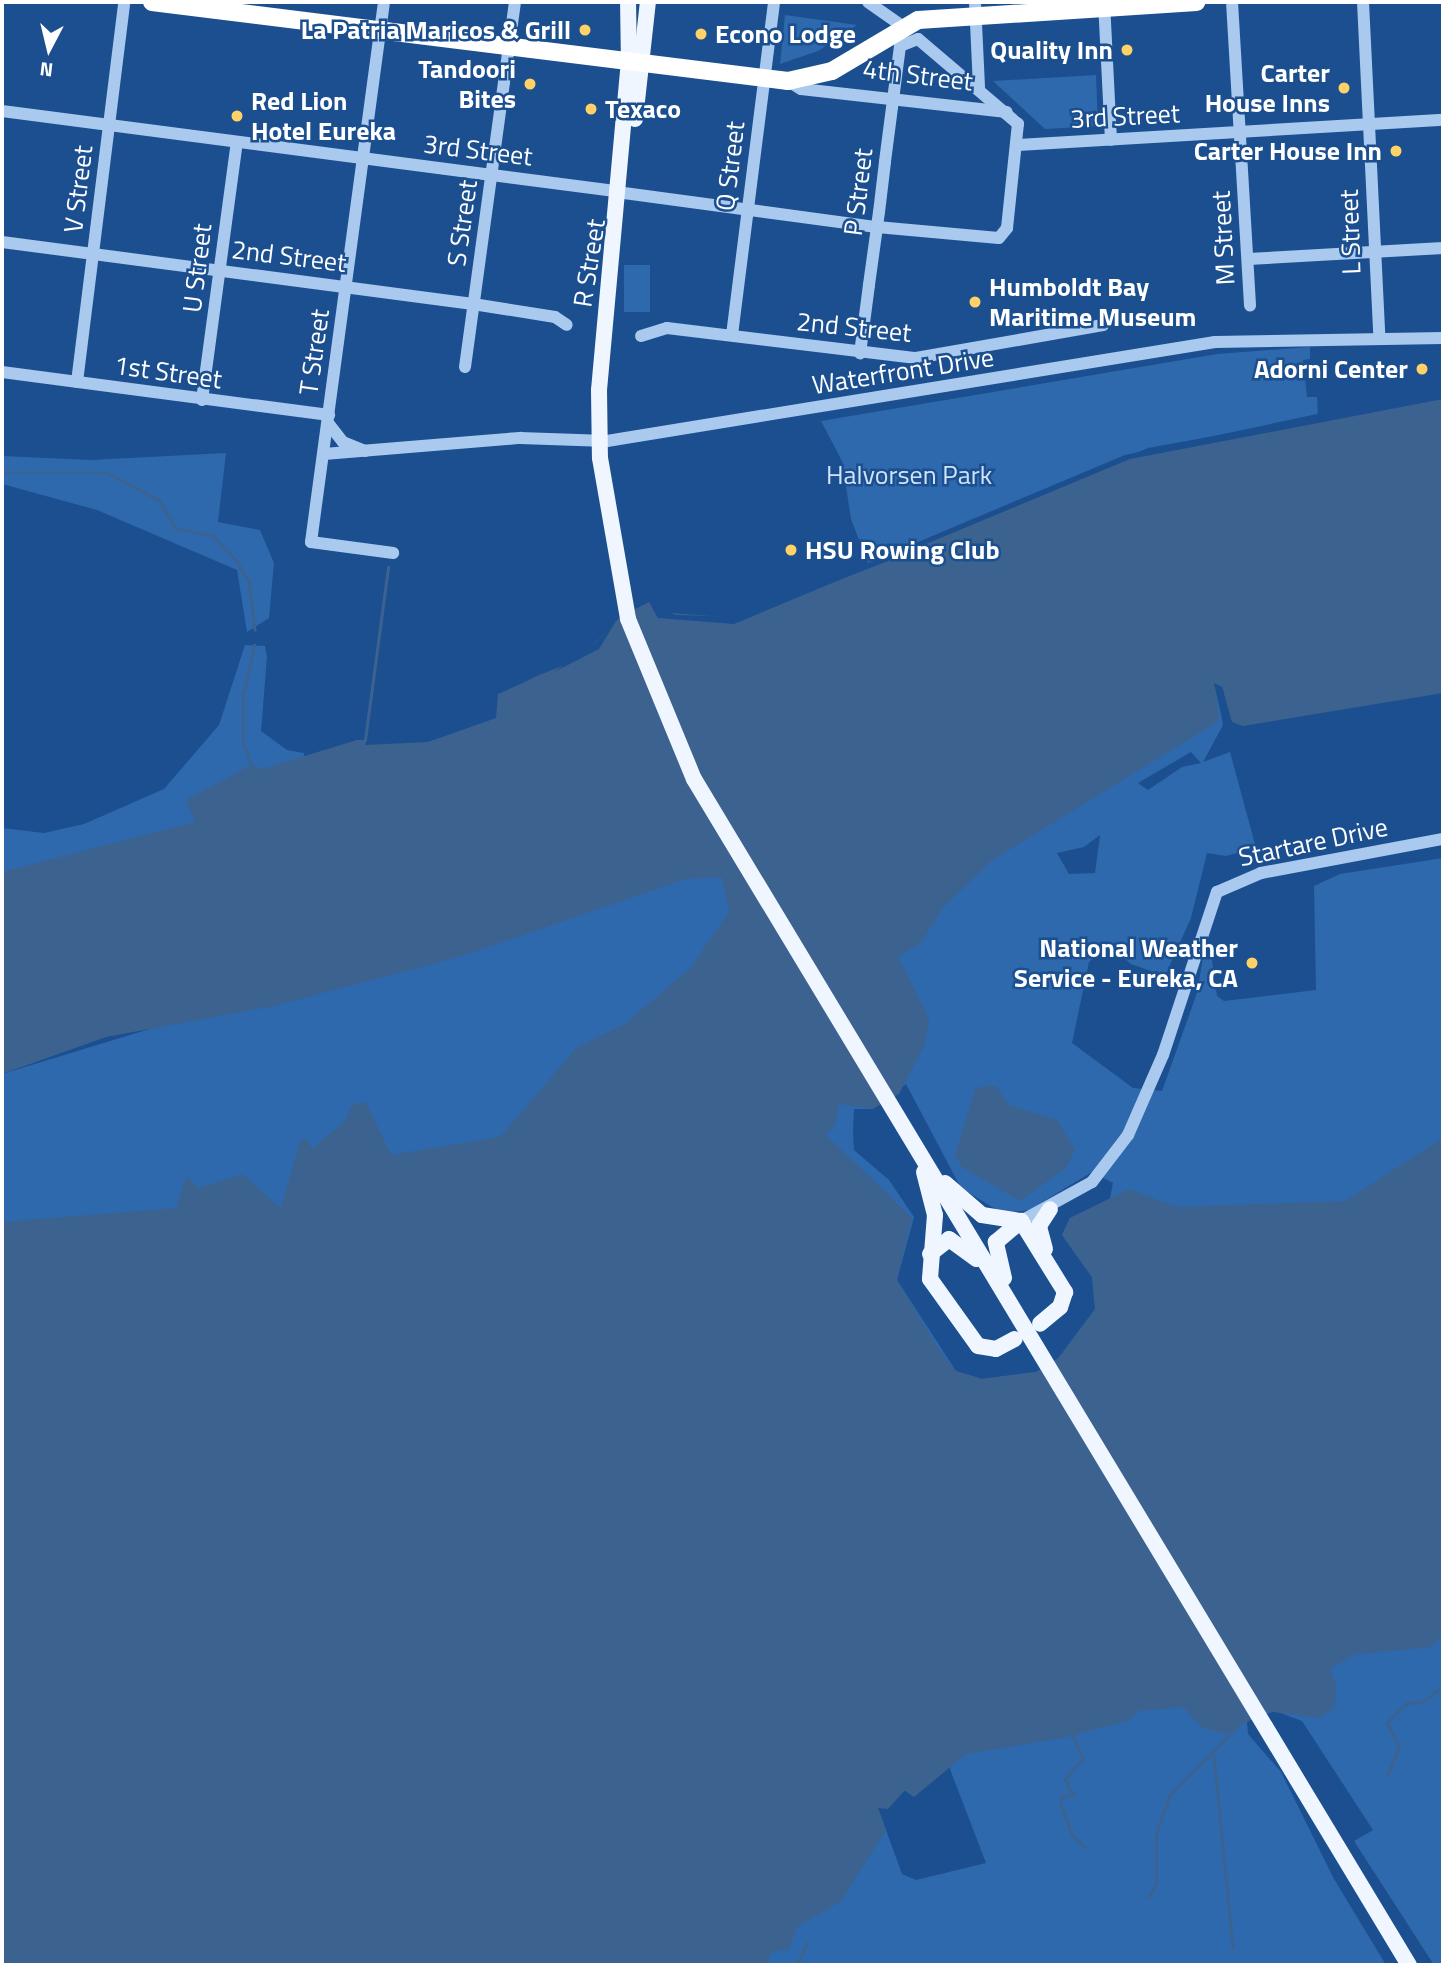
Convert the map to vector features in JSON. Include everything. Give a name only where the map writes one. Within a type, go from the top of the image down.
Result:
[{"type":"highway","name":"4th Street","points":[[152,2],[254,8],[380,30],[788,81],[832,71],[905,33],[976,8],[1196,2]]},
{"type":"main road","name":"R Street","points":[[628,2],[636,64]]},
{"type":"main road","name":"R Street","points":[[648,2],[636,64],[603,330],[599,390],[600,468],[614,559],[655,695],[694,779],[919,1152]]},
{"type":"main road","points":[[919,1152],[966,1205],[991,1218],[1021,1221],[1049,1261]]},
{"type":"main road","points":[[919,1152],[934,1206],[930,1279],[974,1343],[993,1349],[1026,1330],[1064,1296],[1039,1231],[1050,1209]]},
{"type":"main road","points":[[919,1152],[1409,1965]]},
{"type":"main road","points":[[1021,1221],[995,1247],[1026,1330]]},
{"type":"main road","points":[[930,1254],[941,1241],[954,1241],[996,1281]]},
{"type":"street","name":"V Street","points":[[77,382],[124,2]]},
{"type":"street","name":"T Street","points":[[384,2],[311,542],[393,553]]},
{"type":"street","name":"S Street","points":[[465,367],[515,2]]},
{"type":"street","name":"Q Street","points":[[732,335],[775,2]]},
{"type":"street","points":[[868,2],[1008,112],[1020,128],[1018,145]]},
{"type":"street","name":"M Street","points":[[1232,2],[1250,304]]},
{"type":"street","name":"L Street","points":[[1363,2],[1379,335]]},
{"type":"street","points":[[1104,5],[1111,140]]},
{"type":"street","points":[[976,8],[979,88]]},
{"type":"street","name":"P Street","points":[[859,353],[900,46],[905,33]]},
{"type":"street","name":"4th Street","points":[[788,81],[801,89],[1008,112]]},
{"type":"street","name":"3rd Street","points":[[2,111],[877,227],[999,238],[1007,228],[1018,145],[1443,120]]},
{"type":"street","name":"U Street","points":[[202,400],[237,142]]},
{"type":"street","name":"2nd Street","points":[[2,242],[474,304],[555,317],[567,325]]},
{"type":"street","points":[[1248,259],[1443,248]]},
{"type":"street","name":"2nd Street","points":[[641,336],[659,328],[732,335],[859,353],[936,356],[1103,325]]},
{"type":"street","name":"Waterfront Drive","points":[[324,454],[509,438],[607,440],[1215,342],[1379,335],[1443,338]]},
{"type":"street","name":"1st Street","points":[[2,372],[328,419]]},
{"type":"street","points":[[328,419],[343,442],[371,452]]},
{"type":"street","name":"Startare Drive","points":[[1021,1221],[1050,1209],[1092,1182],[1128,1135],[1163,1055],[1217,892],[1261,873],[1443,839]]},
{"type":"green space","points":[[785,15],[857,25],[818,51],[780,64]]},
{"type":"green space","points":[[1096,75],[1098,126],[1045,129],[993,81]]},
{"type":"green space","points":[[624,265],[650,265],[650,312],[624,312]]},
{"type":"green space","name":"Halvorsen Park","points":[[1310,347],[1310,359],[1303,360],[1307,397],[1317,397],[1318,417],[1148,448],[869,566],[851,519],[842,461],[821,421],[1217,354]]},
{"type":"green space","points":[[226,453],[218,522],[260,530],[274,563],[269,618],[247,632],[237,570],[97,510],[2,484],[2,456],[90,460]]},
{"type":"green space","points":[[628,619],[641,657],[484,730],[300,783],[203,821],[197,831],[2,906],[2,828],[44,833],[84,824],[164,789],[219,725],[245,645],[265,646],[267,657],[261,731],[287,750],[304,753],[304,759],[357,740],[372,747],[428,742],[495,718],[498,694],[584,661]]},
{"type":"green space","points":[[1216,687],[1223,725],[1203,762],[1230,752],[1256,848],[1226,856],[1207,853],[1191,918],[1165,976],[1131,964],[1109,945],[1089,962],[1072,1043],[1133,1088],[1162,1091],[1197,993],[1204,951],[1211,953],[1217,996],[1224,1001],[1316,990],[1314,886],[1340,874],[1443,858],[1443,1297],[2,1928],[2,1074],[710,858],[867,942]],"holes":[[[1191,752],[1201,763],[1182,767],[1148,790],[1138,783]],[[1100,835],[1095,873],[1069,874],[1057,853],[1084,847]],[[906,1084],[961,1188],[1002,1213],[1029,1210],[1092,1172],[1113,1183],[1110,1199],[1070,1218],[1062,1235],[1092,1277],[1095,1309],[1062,1356],[1036,1372],[982,1379],[956,1371],[897,1280],[914,1217],[889,1180],[854,1150],[854,1109],[873,1109]]]},
{"type":"green space","points":[[1443,1596],[1443,1965],[1434,1965],[1354,1841],[1373,1830],[1302,1721],[1275,1711],[1247,1721],[1248,1734],[1281,1772],[1334,1879],[1386,1965],[548,1965],[897,1763]],"holes":[[[948,1764],[986,1863],[916,1880],[902,1874],[878,1808],[904,1790],[914,1797]]]},
{"type":"shaded area","points":[[1443,395],[1443,696],[1238,728],[1228,717],[1223,689],[1216,687],[1219,721],[991,861],[942,909],[920,944],[898,956],[929,1019],[925,1044],[899,1094],[873,1109],[839,1104],[836,1124],[826,1135],[912,1218],[897,1280],[942,1354],[956,1371],[982,1379],[1036,1372],[1056,1361],[1095,1309],[1092,1277],[1062,1235],[1070,1218],[1129,1189],[1177,1207],[1345,1201],[1443,1138],[1443,1635],[1431,1647],[1354,1655],[1330,1669],[1337,1688],[1334,1708],[1319,1718],[1267,1711],[1226,1734],[1203,1728],[1183,1707],[1138,1711],[1130,1720],[1063,1738],[966,1754],[914,1797],[905,1790],[888,1809],[878,1808],[886,1830],[841,1901],[797,1927],[789,1949],[772,1952],[766,1965],[2,1965],[2,1222],[176,1208],[186,1176],[199,1188],[242,1174],[281,1208],[300,1141],[306,1138],[312,1149],[345,1121],[352,1105],[366,1102],[391,1155],[500,1137],[577,1047],[625,1024],[691,967],[729,912],[722,877],[686,879],[459,957],[274,1006],[106,1037],[2,1074],[2,872],[195,822],[186,800],[251,765],[262,769],[357,740],[428,740],[496,714],[496,692],[580,659],[620,617],[649,602],[656,612],[739,618],[904,555],[936,534],[1127,455]]},
{"type":"shaded area","points":[[996,1086],[1009,1105],[1057,1120],[1075,1150],[1066,1168],[1020,1201],[962,1167],[955,1155],[975,1089]]},
{"type":"pier","points":[[1443,395],[1443,399],[1130,459],[734,624],[658,618],[651,606],[676,615],[740,617],[1125,455],[1383,400]]},
{"type":"pier","points":[[616,621],[599,649],[554,672],[595,644]]},
{"type":"pier","points":[[536,677],[498,694],[496,718],[428,742],[365,745],[368,737],[427,736],[491,714],[494,690]]},
{"type":"pier","points":[[1214,683],[1222,687],[1232,722],[1243,726],[1443,693],[1443,700],[1238,732],[1225,718],[1219,691],[1220,710]]},
{"type":"waterway","points":[[2,473],[108,473],[159,500],[176,528],[213,536],[236,560],[249,581],[255,630]]},
{"type":"waterway","points":[[365,740],[388,568]]},
{"type":"waterway","points":[[251,765],[243,743],[243,695],[254,645]]},
{"type":"waterway","points":[[1387,1775],[1399,1747],[1387,1723],[1407,1703],[1423,1702],[1443,1686]]},
{"type":"waterway","points":[[1149,1896],[1156,1883],[1156,1834],[1169,1796],[1236,1728]]},
{"type":"waterway","points":[[1073,1735],[1083,1759],[1065,1780],[1074,1795],[1062,1797],[1061,1805],[1073,1836],[1085,1846]]},
{"type":"waterway","points":[[1214,1756],[1233,1947]]},
{"type":"waterway","points":[[797,1965],[807,1943]]},
{"type":"place","name":"La Patria Maricos & Grill","points":[[585,30]]},
{"type":"place","name":"Econo Lodge","points":[[701,34]]},
{"type":"place","name":"Quality Inn","points":[[1127,50]]},
{"type":"place","name":"Tandoori Bites","points":[[530,84]]},
{"type":"place","name":"Carter House Inns","points":[[1344,88]]},
{"type":"place","name":"Texaco","points":[[591,109]]},
{"type":"place","name":"Red Lion Hotel Eureka","points":[[237,116]]},
{"type":"place","name":"Carter House Inn","points":[[1396,151]]},
{"type":"place","name":"Humboldt Bay Maritime Museum","points":[[975,302]]},
{"type":"place","name":"Adorni Center","points":[[1422,369]]},
{"type":"place","name":"HSU Rowing Club","points":[[791,550]]},
{"type":"place","name":"National Weather Service - Eureka, CA","points":[[1252,963]]}]
